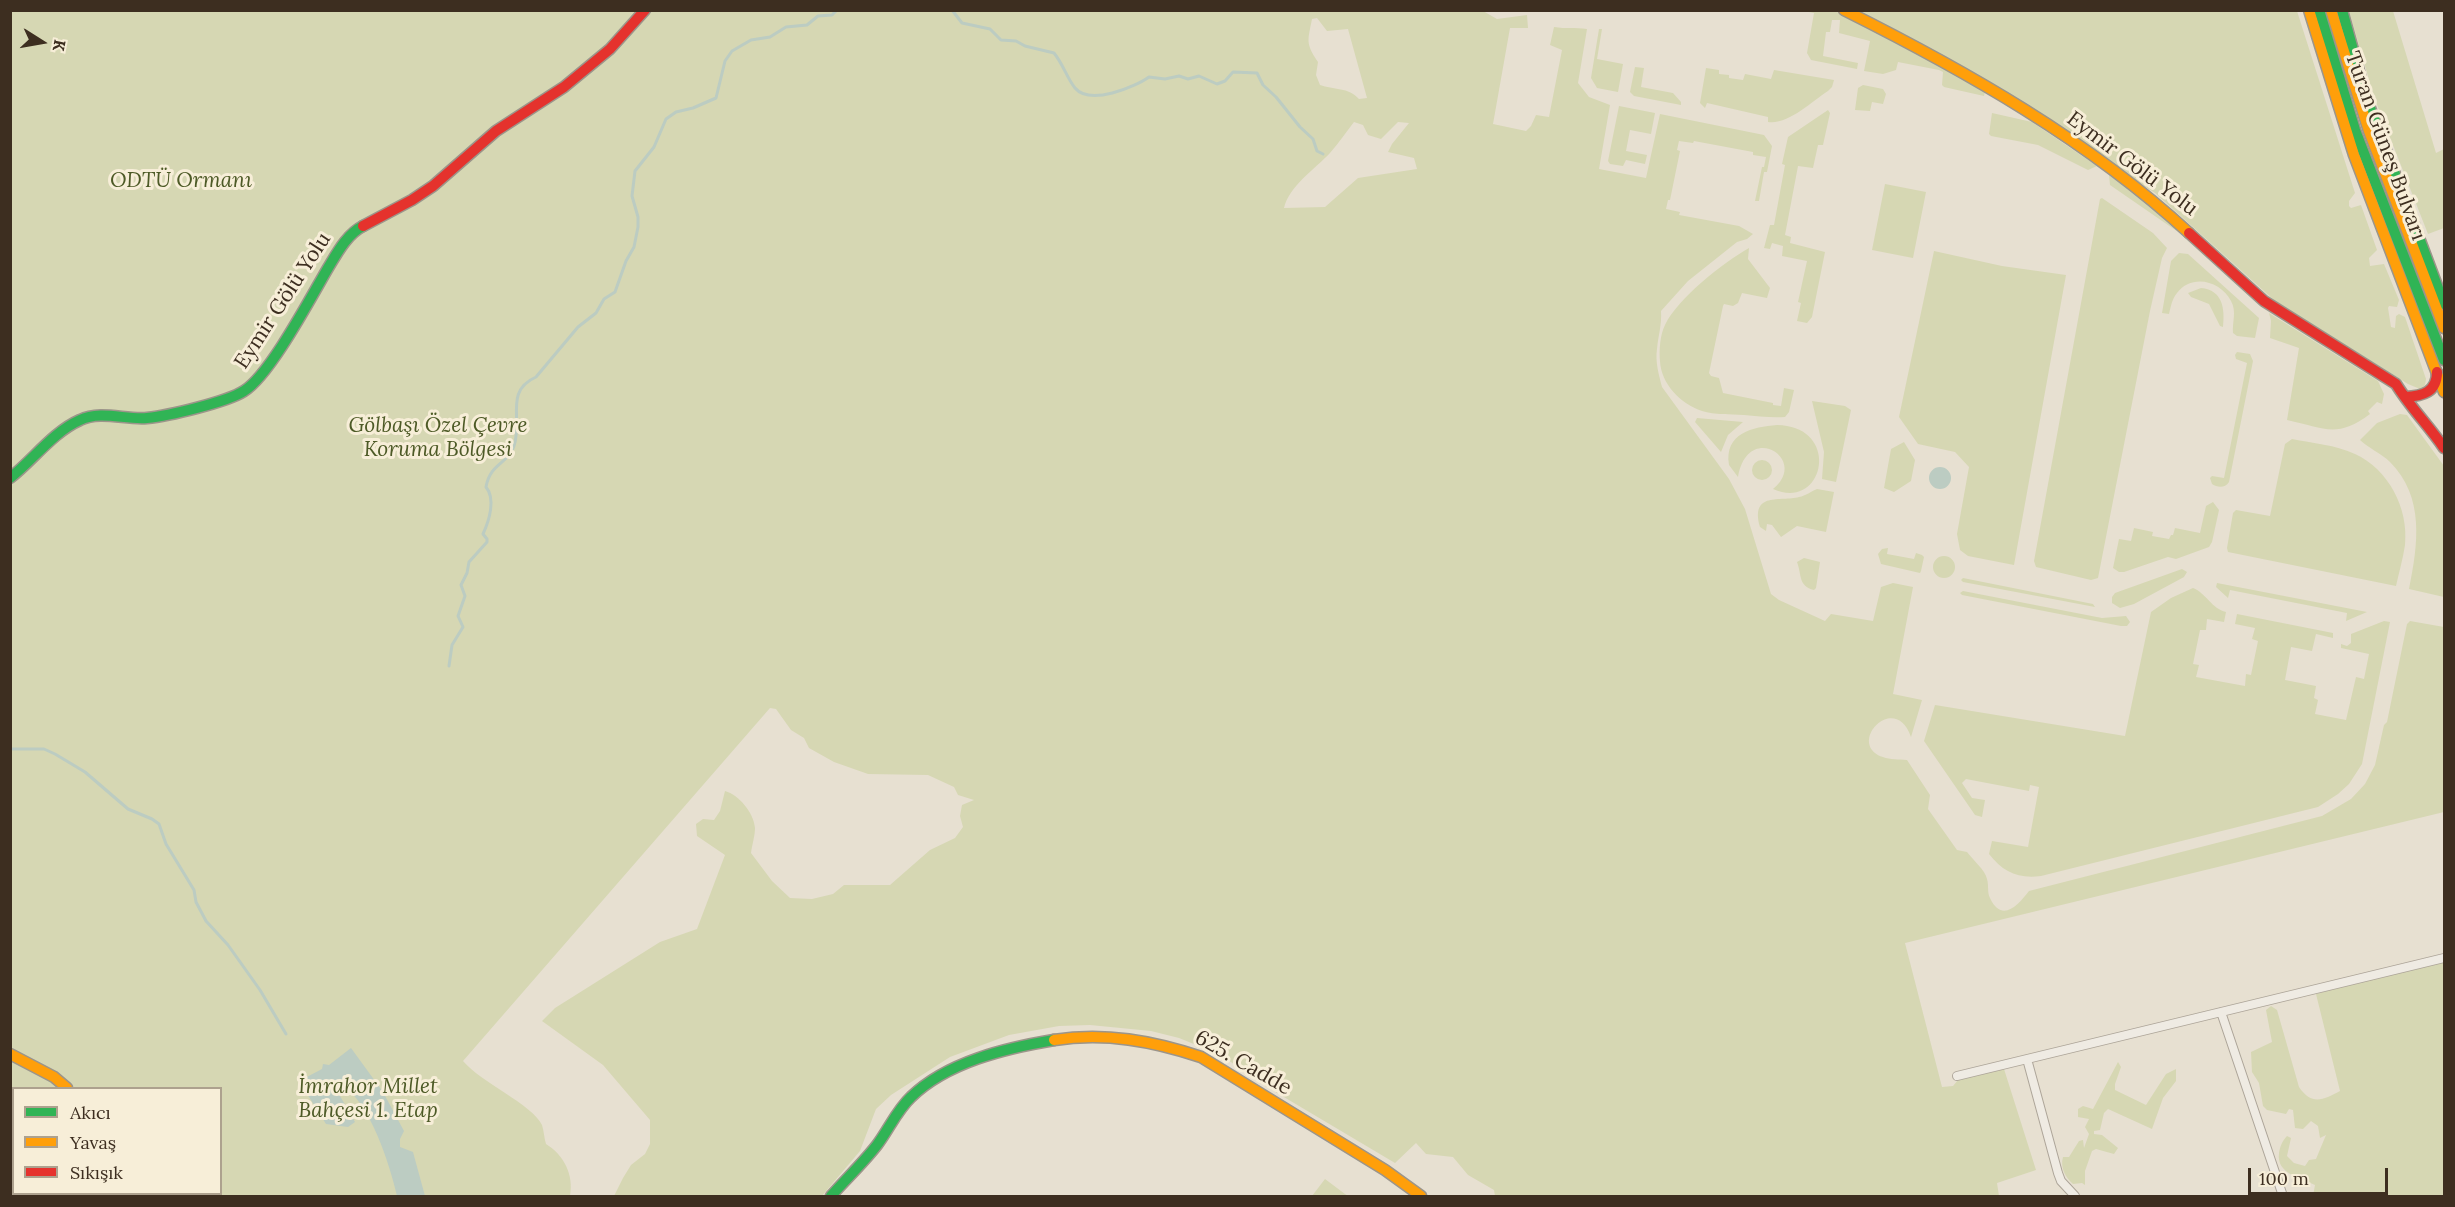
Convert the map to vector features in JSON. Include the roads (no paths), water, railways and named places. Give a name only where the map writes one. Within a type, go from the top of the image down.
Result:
[{"type":"street","name":"Eymir Gölü Yolu","points":[[10,478],[29,463],[63,429],[89,416],[147,418],[219,402],[245,391],[268,365],[341,247],[358,228],[370,219],[412,200],[433,186],[496,131],[572,81],[610,49],[645,10]]},
{"type":"street","name":"Eymir Gölü Yolu","points":[[1844,10],[1912,44],[2046,123],[2149,196],[2264,302],[2377,371],[2396,384],[2405,397]]},
{"type":"street","points":[[2309,10],[2319,52],[2345,131],[2445,392]]},
{"type":"street","name":"Turan Güneş Bulvarı","points":[[2319,10],[2355,130],[2445,360]]},
{"type":"street","name":"Turan Güneş Bulvarı","points":[[2331,10],[2343,54],[2376,152],[2445,328]]},
{"type":"street","points":[[2342,10],[2371,111],[2445,304]]},
{"type":"street","points":[[2405,397],[2416,397],[2430,392],[2437,384],[2437,371]]},
{"type":"street","points":[[2405,397],[2421,407],[2445,437]]},
{"type":"street","points":[[2405,397],[2445,448]]},
{"type":"street","points":[[1957,1076],[2445,958]]},
{"type":"street","points":[[2221,1012],[2283,1197]]},
{"type":"street","name":"625. Cadde","points":[[831,1197],[880,1140],[905,1103],[929,1084],[969,1063],[1024,1045],[1074,1036],[1098,1036],[1144,1041],[1177,1048],[1201,1058],[1385,1170],[1421,1197]]},
{"type":"street","points":[[10,1054],[54,1077],[65,1087]]},
{"type":"street","points":[[2027,1059],[2058,1173],[2061,1181],[2075,1197]]},
{"type":"waterway","points":[[449,666],[452,645],[463,627],[458,616],[465,596],[461,585],[469,562],[487,542],[483,534],[491,504],[486,487],[488,479],[495,468],[508,457],[514,446],[517,426],[516,407],[520,390],[536,377],[578,327],[596,313],[604,299],[615,292],[626,261],[634,247],[638,227],[638,217],[632,196],[635,171],[654,147],[666,119],[676,112],[693,108],[716,98],[725,61],[732,51],[751,40],[770,37],[786,27],[807,25],[818,16],[832,15],[837,10]]},
{"type":"waterway","points":[[952,10],[962,23],[990,29],[1001,40],[1016,41],[1025,46],[1054,53],[1075,88],[1091,95],[1123,90],[1149,77],[1165,79],[1179,76],[1188,79],[1199,76],[1217,84],[1225,81],[1233,72],[1257,73],[1263,85],[1313,139],[1317,151],[1323,154]]},
{"type":"waterway","points":[[10,749],[44,749],[55,754],[85,772],[128,809],[159,824],[166,844],[194,890],[196,902],[206,921],[228,945],[260,990],[286,1034]]},
{"type":"park label","name":"ODTÜ Ormanı","points":[[181,181]]},
{"type":"park label","name":"Gölbaşı Özel Çevre Koruma Bölgesi","points":[[438,438]]},
{"type":"park label","name":"İmrahor Millet Bahçesi 1. Etap","points":[[368,1099]]}]
